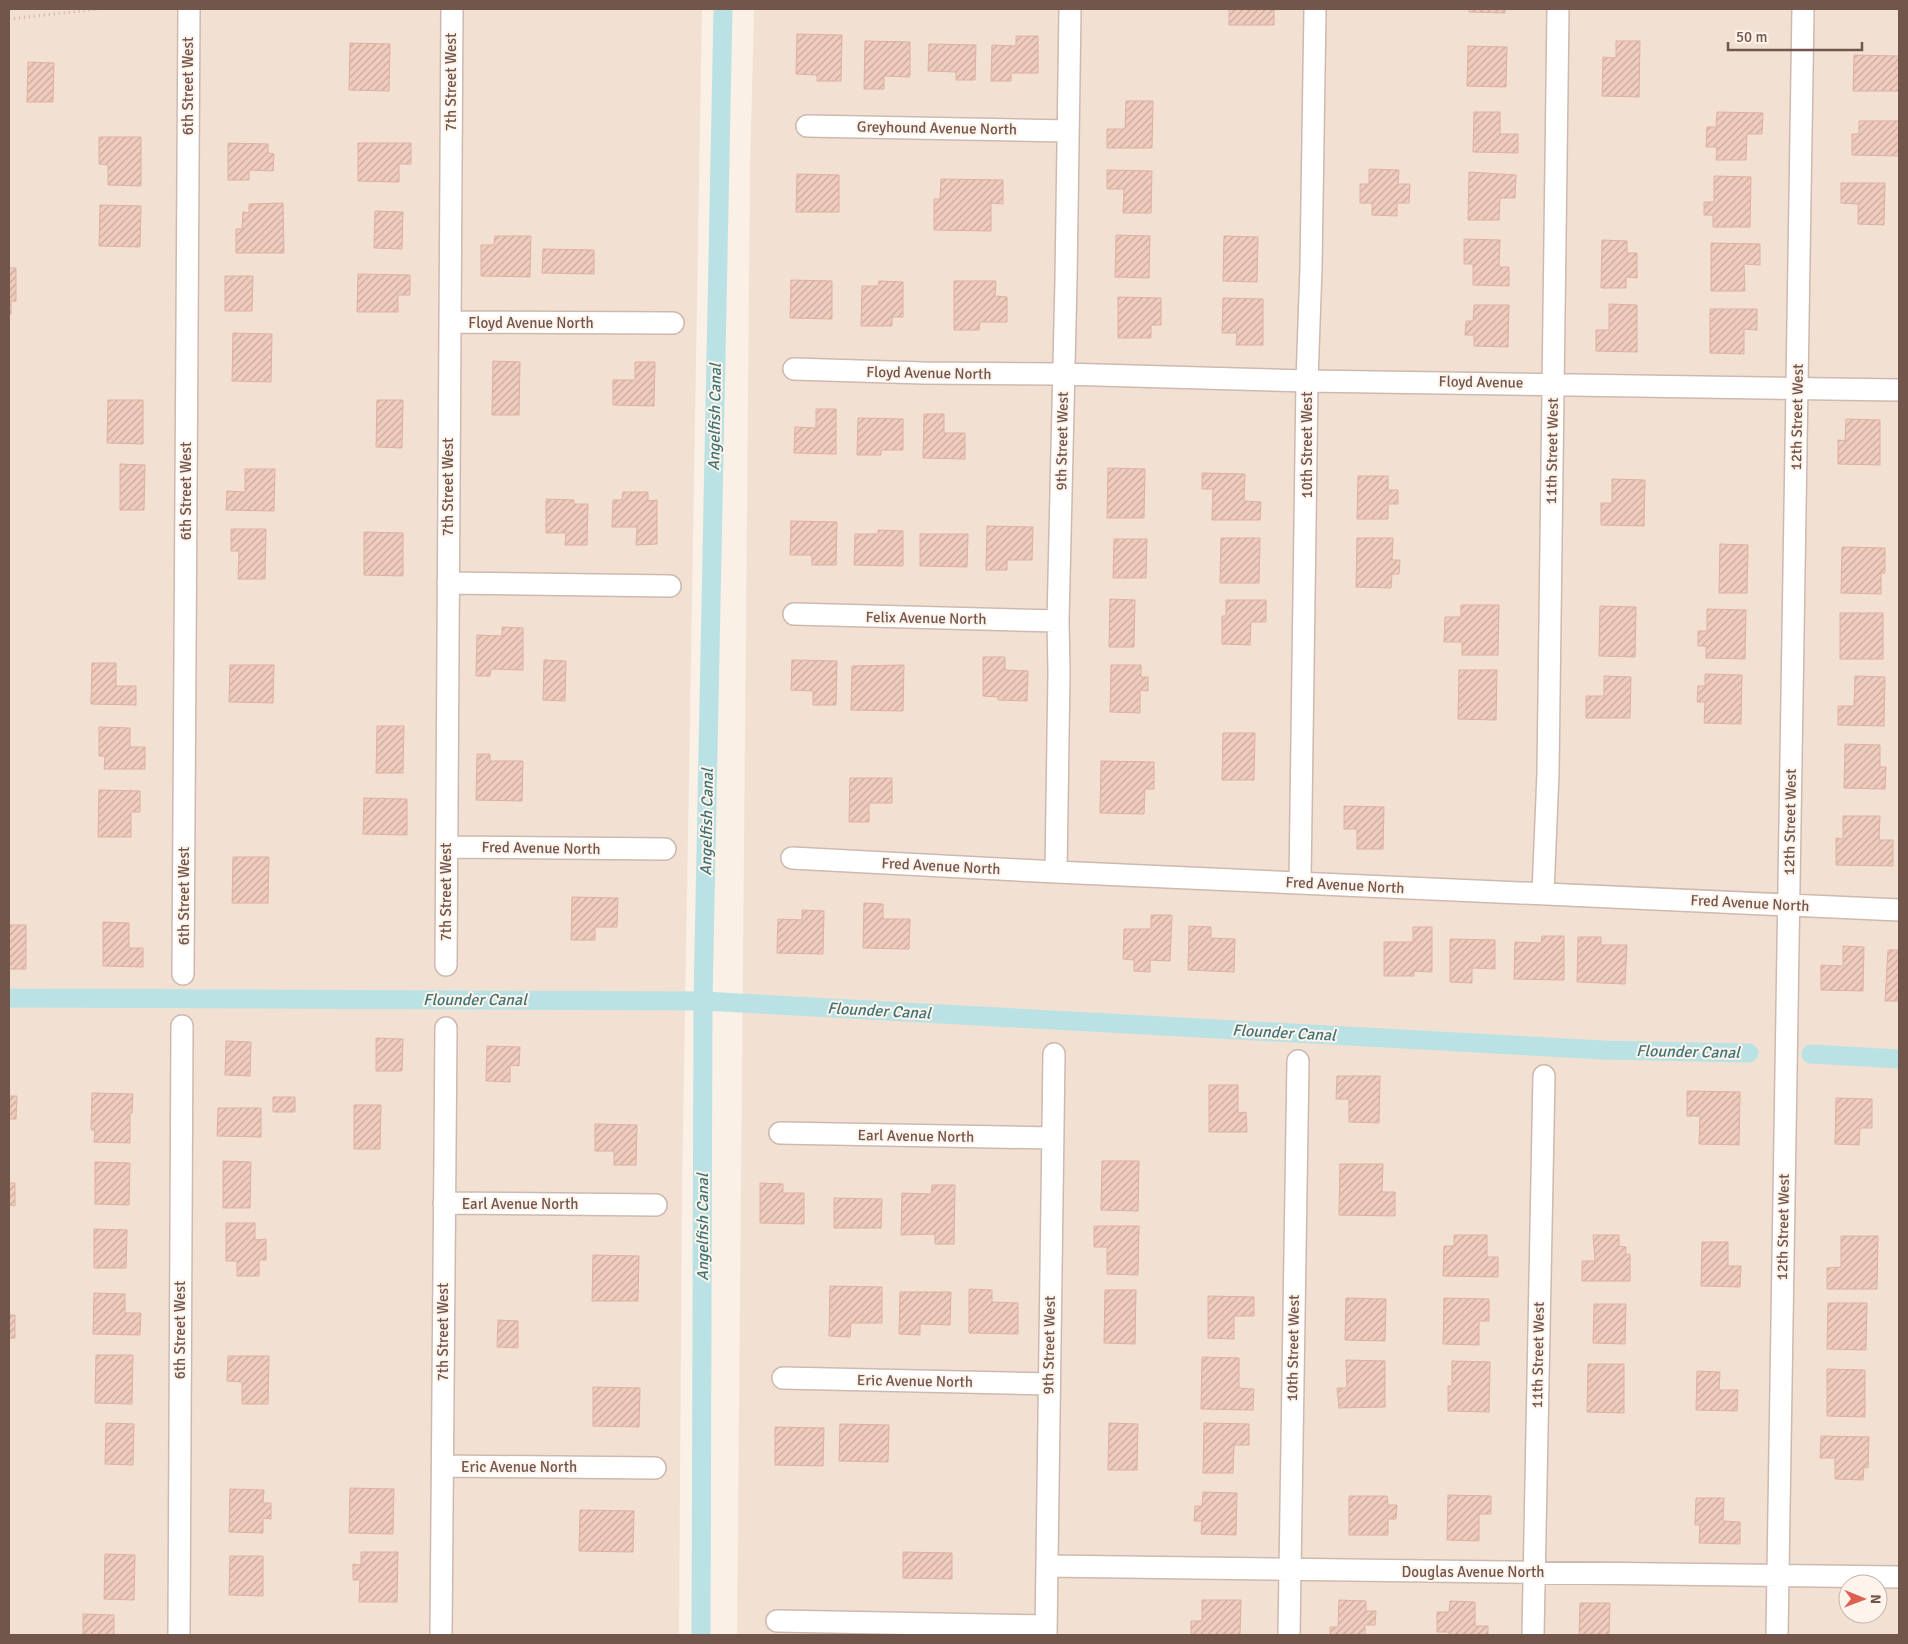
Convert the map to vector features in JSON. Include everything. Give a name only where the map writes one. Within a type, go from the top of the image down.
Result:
[{"type":"street","name":"6th Street West","points":[[183,974],[189,9]]},
{"type":"street","name":"7th Street West","points":[[446,965],[452,9]]},
{"type":"street","name":"9th Street West","points":[[1056,872],[1058,621],[1061,550],[1070,9]]},
{"type":"street","name":"10th Street West","points":[[1300,882],[1307,381],[1311,267],[1315,9]]},
{"type":"street","name":"11th Street West","points":[[1543,893],[1548,774],[1558,9]]},
{"type":"street","name":"12th Street West","points":[[1777,1635],[1804,9]]},
{"type":"street","name":"Greyhound Avenue North","points":[[807,126],[1068,131]]},
{"type":"street","name":"Floyd Avenue North","points":[[450,322],[673,323]]},
{"type":"street","name":"Floyd Avenue North","points":[[794,369],[914,373],[1063,374]]},
{"type":"street","name":"Floyd Avenue","points":[[1063,374],[1307,381],[1553,383],[1899,390]]},
{"type":"street","points":[[448,583],[670,586]]},
{"type":"street","name":"Felix Avenue North","points":[[794,614],[1058,621]]},
{"type":"street","name":"Fred Avenue North","points":[[447,847],[665,849]]},
{"type":"street","name":"Fred Avenue North","points":[[792,858],[1056,872],[1899,910]]},
{"type":"street","name":"6th Street West","points":[[179,1635],[182,1026]]},
{"type":"street","name":"7th Street West","points":[[441,1635],[446,1028]]},
{"type":"street","name":"9th Street West","points":[[1046,1631],[1054,1054]]},
{"type":"street","name":"10th Street West","points":[[1289,1635],[1298,1061]]},
{"type":"street","name":"11th Street West","points":[[1533,1635],[1544,1076]]},
{"type":"street","name":"Earl Avenue North","points":[[780,1133],[1052,1138]]},
{"type":"street","name":"Earl Avenue North","points":[[444,1203],[656,1205]]},
{"type":"street","name":"Eric Avenue North","points":[[783,1378],[1048,1384]]},
{"type":"street","name":"Eric Avenue North","points":[[443,1466],[654,1468]]},
{"type":"street","name":"Douglas Avenue North","points":[[1047,1566],[1899,1578]]},
{"type":"street","points":[[777,1621],[1046,1631]]},
{"type":"path","points":[[9,19],[98,9]]},
{"type":"shaded area","points":[[9,9],[702,9],[682,1191],[679,1635],[9,1635]]},
{"type":"shaded area","points":[[754,9],[1899,9],[1899,1635],[737,1635],[750,169]]},
{"type":"building","points":[[1229,9],[1274,9],[1274,25],[1229,25]]},
{"type":"building","points":[[1469,9],[1505,9],[1505,13],[1469,12]]},
{"type":"building","points":[[797,34],[842,35],[841,81],[817,81],[817,75],[796,74]]},
{"type":"building","points":[[1016,36],[1038,36],[1038,73],[1011,73],[1011,81],[991,81],[992,45],[1016,46]]},
{"type":"building","points":[[865,41],[910,42],[910,77],[884,76],[884,89],[864,89]]},
{"type":"building","points":[[1616,41],[1640,41],[1639,97],[1602,96],[1603,57],[1616,58]]},
{"type":"building","points":[[350,43],[390,44],[389,91],[349,90]]},
{"type":"building","points":[[929,44],[976,45],[975,80],[956,80],[956,72],[928,71]]},
{"type":"building","points":[[1468,46],[1507,47],[1506,87],[1467,86]]},
{"type":"building","points":[[1854,55],[1899,56],[1899,91],[1853,91]]},
{"type":"building","points":[[28,62],[54,63],[53,102],[27,102]]},
{"type":"building","points":[[1126,101],[1153,101],[1152,148],[1107,148],[1107,129],[1125,129]]},
{"type":"building","points":[[1474,112],[1500,112],[1500,134],[1518,134],[1518,153],[1473,152]]},
{"type":"building","points":[[1717,112],[1763,113],[1762,134],[1747,134],[1746,160],[1716,160],[1717,147],[1706,147],[1707,127],[1716,127]]},
{"type":"building","points":[[1859,121],[1899,121],[1899,156],[1852,155],[1852,134],[1859,134]]},
{"type":"building","points":[[99,137],[141,137],[141,186],[108,185],[108,165],[99,164]]},
{"type":"building","points":[[228,143],[268,144],[268,153],[274,154],[273,171],[249,170],[249,180],[228,180]]},
{"type":"building","points":[[358,143],[411,143],[411,164],[399,164],[399,182],[358,181]]},
{"type":"building","points":[[1369,169],[1399,170],[1398,184],[1410,184],[1409,203],[1397,203],[1397,216],[1372,215],[1372,203],[1360,203],[1360,184],[1369,184]]},
{"type":"building","points":[[1107,170],[1152,171],[1151,213],[1123,213],[1124,189],[1107,189]]},
{"type":"building","points":[[1469,172],[1516,175],[1515,198],[1500,198],[1499,220],[1468,220]]},
{"type":"building","points":[[797,174],[839,175],[839,212],[796,212]]},
{"type":"building","points":[[1714,176],[1751,177],[1750,227],[1713,227],[1713,215],[1704,215],[1704,202],[1714,202]]},
{"type":"building","points":[[941,179],[1003,180],[1003,204],[991,203],[991,231],[934,230],[934,199],[940,199]]},
{"type":"building","points":[[1841,183],[1885,183],[1884,225],[1858,224],[1858,204],[1841,203]]},
{"type":"building","points":[[283,203],[284,253],[236,253],[236,229],[242,229],[243,212],[249,213],[249,204]]},
{"type":"building","points":[[100,205],[141,206],[140,247],[99,246]]},
{"type":"building","points":[[375,211],[403,212],[402,249],[374,248]]},
{"type":"building","points":[[1116,235],[1150,236],[1149,278],[1115,277]]},
{"type":"building","points":[[495,236],[531,236],[530,277],[481,276],[481,245],[494,245]]},
{"type":"building","points":[[1224,236],[1258,237],[1257,282],[1223,281]]},
{"type":"building","points":[[1464,239],[1500,240],[1499,267],[1509,267],[1509,286],[1473,285],[1473,264],[1464,264]]},
{"type":"building","points":[[1602,240],[1627,241],[1627,253],[1637,253],[1637,278],[1626,277],[1626,288],[1601,288]]},
{"type":"building","points":[[1711,243],[1760,244],[1760,265],[1744,264],[1745,291],[1711,291]]},
{"type":"building","points":[[543,249],[594,250],[594,274],[542,273]]},
{"type":"building","points":[[9,268],[16,268],[16,301],[11,301],[11,314],[9,314]]},
{"type":"building","points":[[358,274],[410,275],[410,295],[398,295],[398,312],[357,312]]},
{"type":"building","points":[[225,276],[253,276],[252,311],[225,311]]},
{"type":"building","points":[[791,280],[832,281],[832,319],[790,318]]},
{"type":"building","points":[[879,281],[903,282],[903,317],[892,317],[892,326],[861,326],[862,286],[878,286]]},
{"type":"building","points":[[954,281],[996,281],[995,296],[1007,297],[1007,322],[980,322],[979,330],[954,330]]},
{"type":"building","points":[[1118,297],[1161,298],[1161,325],[1151,325],[1151,338],[1118,338]]},
{"type":"building","points":[[1223,298],[1263,299],[1263,345],[1236,345],[1237,333],[1222,333]]},
{"type":"building","points":[[1609,304],[1637,305],[1637,352],[1596,351],[1596,330],[1609,330]]},
{"type":"building","points":[[1474,305],[1509,305],[1508,347],[1474,346],[1474,335],[1465,335],[1466,321],[1473,321]]},
{"type":"building","points":[[1710,309],[1757,309],[1757,330],[1744,329],[1744,354],[1710,353]]},
{"type":"building","points":[[233,333],[272,334],[271,382],[232,381]]},
{"type":"building","points":[[493,361],[520,362],[519,415],[492,415]]},
{"type":"building","points":[[635,362],[655,362],[654,406],[613,405],[613,380],[635,380]]},
{"type":"building","points":[[108,400],[143,400],[143,444],[107,443]]},
{"type":"building","points":[[377,400],[403,400],[402,448],[376,447]]},
{"type":"building","points":[[816,409],[836,409],[836,454],[794,453],[795,427],[816,428]]},
{"type":"building","points":[[924,414],[944,414],[944,433],[965,433],[965,459],[923,458]]},
{"type":"building","points":[[858,418],[903,419],[903,450],[881,450],[881,455],[857,455]]},
{"type":"building","points":[[1846,419],[1880,420],[1880,465],[1838,464],[1838,440],[1845,441]]},
{"type":"building","points":[[120,464],[145,465],[144,510],[120,510]]},
{"type":"building","points":[[1108,468],[1145,469],[1144,518],[1107,518]]},
{"type":"building","points":[[245,469],[275,469],[274,511],[226,510],[227,491],[245,492]]},
{"type":"building","points":[[1202,473],[1245,474],[1244,501],[1261,502],[1260,520],[1212,520],[1213,489],[1202,489]]},
{"type":"building","points":[[1358,476],[1388,476],[1388,490],[1398,490],[1398,504],[1388,504],[1388,519],[1357,519]]},
{"type":"building","points":[[1612,479],[1645,480],[1644,526],[1601,525],[1601,503],[1612,503]]},
{"type":"building","points":[[623,492],[648,492],[648,501],[657,500],[657,544],[636,545],[637,527],[612,527],[613,500],[622,500]]},
{"type":"building","points":[[546,499],[574,500],[574,504],[588,504],[587,545],[565,545],[566,533],[546,533]]},
{"type":"building","points":[[791,521],[837,522],[836,565],[812,565],[812,555],[790,555]]},
{"type":"building","points":[[987,526],[1033,527],[1032,560],[1007,560],[1007,570],[986,570]]},
{"type":"building","points":[[231,529],[266,529],[265,579],[238,579],[239,551],[231,551]]},
{"type":"building","points":[[878,530],[903,531],[903,566],[854,565],[855,534],[878,534]]},
{"type":"building","points":[[364,532],[403,533],[403,576],[364,575]]},
{"type":"building","points":[[920,534],[968,534],[967,567],[920,566]]},
{"type":"building","points":[[1221,538],[1260,538],[1259,583],[1220,583]]},
{"type":"building","points":[[1357,538],[1393,538],[1392,560],[1400,560],[1399,574],[1392,574],[1391,588],[1356,587]]},
{"type":"building","points":[[1114,539],[1147,539],[1146,578],[1113,578]]},
{"type":"building","points":[[1720,544],[1748,545],[1747,593],[1719,593]]},
{"type":"building","points":[[1842,547],[1885,548],[1885,573],[1881,573],[1881,594],[1841,593]]},
{"type":"building","points":[[1110,599],[1135,600],[1134,647],[1109,647]]},
{"type":"building","points":[[1226,600],[1266,600],[1266,622],[1251,622],[1250,645],[1222,644],[1222,616],[1226,616]]},
{"type":"building","points":[[1461,605],[1499,605],[1498,655],[1462,655],[1462,642],[1444,642],[1445,617],[1461,617]]},
{"type":"building","points":[[1600,606],[1636,607],[1635,657],[1599,656]]},
{"type":"building","points":[[1707,609],[1746,610],[1745,659],[1706,658],[1706,646],[1698,646],[1698,631],[1707,631]]},
{"type":"building","points":[[1840,613],[1883,613],[1883,659],[1840,659]]},
{"type":"building","points":[[502,627],[523,628],[523,670],[491,669],[490,676],[476,676],[477,635],[502,636]]},
{"type":"building","points":[[983,657],[1005,657],[1005,670],[1028,671],[1027,701],[998,700],[998,697],[983,696]]},
{"type":"building","points":[[544,660],[566,661],[565,701],[543,700]]},
{"type":"building","points":[[792,660],[837,661],[836,705],[813,705],[813,691],[791,690]]},
{"type":"building","points":[[92,663],[116,663],[116,686],[136,686],[136,705],[91,704]]},
{"type":"building","points":[[230,665],[274,665],[273,703],[229,702]]},
{"type":"building","points":[[904,665],[903,711],[851,710],[852,666]]},
{"type":"building","points":[[1111,665],[1141,665],[1141,677],[1148,677],[1148,691],[1140,690],[1140,713],[1110,712]]},
{"type":"building","points":[[1459,670],[1497,670],[1496,720],[1458,719]]},
{"type":"building","points":[[1705,674],[1742,675],[1741,724],[1704,723],[1705,702],[1697,702],[1698,686],[1705,686]]},
{"type":"building","points":[[1604,676],[1631,677],[1630,718],[1586,718],[1586,696],[1604,696]]},
{"type":"building","points":[[1855,676],[1885,677],[1884,726],[1838,725],[1838,706],[1854,706]]},
{"type":"building","points":[[377,726],[404,726],[403,773],[376,773]]},
{"type":"building","points":[[99,727],[130,728],[130,747],[145,747],[145,769],[104,769],[105,756],[99,756]]},
{"type":"building","points":[[1223,733],[1255,733],[1254,780],[1222,780]]},
{"type":"building","points":[[1845,744],[1880,745],[1880,767],[1886,767],[1885,789],[1844,788]]},
{"type":"building","points":[[477,754],[490,754],[490,761],[523,761],[522,801],[476,800]]},
{"type":"building","points":[[1101,761],[1154,762],[1154,789],[1145,789],[1144,814],[1100,813]]},
{"type":"building","points":[[850,778],[892,778],[892,803],[869,803],[869,822],[849,822]]},
{"type":"building","points":[[99,790],[140,791],[140,812],[131,812],[131,837],[98,837]]},
{"type":"building","points":[[364,798],[407,799],[407,835],[363,834]]},
{"type":"building","points":[[1344,806],[1384,807],[1383,849],[1357,849],[1357,829],[1344,829]]},
{"type":"building","points":[[1843,816],[1880,816],[1879,840],[1893,840],[1893,866],[1836,865],[1836,838],[1843,839]]},
{"type":"building","points":[[233,857],[269,857],[268,903],[232,903]]},
{"type":"building","points":[[572,897],[618,898],[617,927],[595,927],[595,940],[571,940]]},
{"type":"building","points":[[864,903],[883,904],[883,919],[910,919],[909,949],[863,948]]},
{"type":"building","points":[[802,910],[824,911],[823,954],[777,953],[778,919],[802,920]]},
{"type":"building","points":[[1151,915],[1172,915],[1170,961],[1150,960],[1150,972],[1134,971],[1134,960],[1123,959],[1124,929],[1151,929]]},
{"type":"building","points":[[103,922],[129,923],[129,948],[143,948],[143,967],[103,966]]},
{"type":"building","points":[[9,925],[26,925],[26,969],[9,969]]},
{"type":"building","points":[[1189,926],[1211,927],[1211,938],[1235,939],[1234,972],[1188,970]]},
{"type":"building","points":[[1413,927],[1432,927],[1432,972],[1414,971],[1414,976],[1384,976],[1384,942],[1413,942]]},
{"type":"building","points":[[1542,936],[1564,936],[1564,980],[1514,979],[1515,942],[1541,943]]},
{"type":"building","points":[[1578,937],[1601,937],[1601,945],[1627,945],[1625,984],[1577,982]]},
{"type":"building","points":[[1450,939],[1495,940],[1495,969],[1472,968],[1472,983],[1450,982]]},
{"type":"building","points":[[1843,946],[1864,947],[1863,991],[1821,990],[1821,965],[1843,966]]},
{"type":"building","points":[[1888,950],[1899,950],[1899,1001],[1885,1001]]},
{"type":"building","points":[[376,1038],[403,1039],[402,1071],[376,1071]]},
{"type":"building","points":[[226,1041],[251,1042],[250,1076],[225,1075]]},
{"type":"building","points":[[487,1046],[520,1047],[519,1066],[510,1065],[510,1082],[486,1081]]},
{"type":"building","points":[[1337,1076],[1380,1076],[1379,1123],[1349,1122],[1349,1099],[1336,1099]]},
{"type":"building","points":[[1209,1085],[1238,1085],[1238,1113],[1246,1112],[1247,1132],[1209,1132]]},
{"type":"building","points":[[1687,1091],[1740,1092],[1739,1145],[1699,1144],[1700,1116],[1687,1116]]},
{"type":"building","points":[[92,1093],[133,1094],[132,1113],[130,1113],[130,1143],[94,1142],[95,1130],[91,1130]]},
{"type":"building","points":[[9,1096],[17,1096],[16,1119],[9,1119]]},
{"type":"building","points":[[273,1097],[295,1097],[295,1112],[273,1112]]},
{"type":"building","points":[[1836,1098],[1872,1099],[1872,1128],[1860,1128],[1859,1145],[1835,1144]]},
{"type":"building","points":[[354,1105],[381,1105],[380,1149],[354,1149]]},
{"type":"building","points":[[218,1108],[261,1108],[261,1137],[217,1136]]},
{"type":"building","points":[[595,1124],[637,1125],[636,1165],[614,1165],[614,1151],[595,1151]]},
{"type":"building","points":[[223,1161],[251,1162],[250,1208],[223,1208]]},
{"type":"building","points":[[1102,1161],[1139,1161],[1138,1211],[1101,1210]]},
{"type":"building","points":[[95,1162],[130,1163],[129,1205],[95,1204]]},
{"type":"building","points":[[1340,1164],[1383,1164],[1382,1192],[1395,1192],[1395,1216],[1339,1215]]},
{"type":"building","points":[[9,1183],[15,1183],[15,1206],[9,1205]]},
{"type":"building","points":[[760,1183],[783,1184],[783,1193],[804,1193],[804,1224],[760,1223]]},
{"type":"building","points":[[932,1185],[955,1185],[954,1244],[935,1244],[935,1234],[901,1235],[902,1193],[931,1194]]},
{"type":"building","points":[[834,1198],[882,1199],[881,1228],[834,1228]]},
{"type":"building","points":[[226,1223],[255,1223],[255,1240],[266,1239],[266,1260],[259,1260],[259,1276],[237,1276],[237,1261],[226,1261]]},
{"type":"building","points":[[1094,1226],[1139,1226],[1138,1275],[1107,1274],[1107,1247],[1094,1247]]},
{"type":"building","points":[[94,1229],[127,1230],[126,1268],[94,1268]]},
{"type":"building","points":[[1454,1235],[1487,1235],[1487,1257],[1498,1257],[1498,1277],[1443,1276],[1444,1246],[1454,1246]]},
{"type":"building","points":[[1593,1235],[1619,1235],[1619,1246],[1626,1247],[1626,1255],[1630,1254],[1630,1281],[1582,1281],[1582,1261],[1595,1261]]},
{"type":"building","points":[[1841,1236],[1878,1236],[1877,1289],[1827,1289],[1827,1268],[1841,1267]]},
{"type":"building","points":[[1702,1242],[1728,1242],[1728,1266],[1741,1266],[1740,1287],[1701,1286]]},
{"type":"building","points":[[593,1255],[639,1256],[638,1301],[592,1301]]},
{"type":"building","points":[[830,1286],[882,1287],[882,1323],[851,1323],[850,1337],[829,1336]]},
{"type":"building","points":[[969,1289],[992,1290],[992,1302],[1018,1303],[1018,1334],[969,1333]]},
{"type":"building","points":[[1105,1290],[1136,1290],[1135,1344],[1104,1343]]},
{"type":"building","points":[[900,1292],[951,1292],[950,1325],[920,1324],[920,1335],[899,1334]]},
{"type":"building","points":[[94,1293],[125,1294],[125,1313],[141,1313],[140,1335],[93,1334]]},
{"type":"building","points":[[1208,1296],[1254,1297],[1254,1316],[1234,1316],[1234,1339],[1208,1338]]},
{"type":"building","points":[[1346,1298],[1386,1299],[1385,1341],[1345,1340]]},
{"type":"building","points":[[1444,1298],[1489,1299],[1489,1321],[1479,1321],[1479,1345],[1443,1344]]},
{"type":"building","points":[[1828,1303],[1867,1303],[1866,1350],[1827,1349]]},
{"type":"building","points":[[1594,1304],[1626,1304],[1625,1344],[1593,1343]]},
{"type":"building","points":[[9,1315],[15,1315],[15,1338],[9,1338]]},
{"type":"building","points":[[498,1320],[518,1321],[518,1348],[497,1347]]},
{"type":"building","points":[[96,1355],[133,1355],[132,1404],[95,1403]]},
{"type":"building","points":[[228,1356],[269,1356],[268,1404],[242,1404],[242,1382],[227,1381]]},
{"type":"building","points":[[1202,1357],[1239,1358],[1239,1388],[1254,1389],[1253,1410],[1201,1409]]},
{"type":"building","points":[[1346,1360],[1385,1361],[1385,1407],[1339,1408],[1337,1388],[1347,1388]]},
{"type":"building","points":[[1452,1361],[1490,1362],[1489,1412],[1448,1411],[1448,1386],[1452,1386]]},
{"type":"building","points":[[1588,1364],[1624,1364],[1624,1413],[1587,1412]]},
{"type":"building","points":[[1827,1369],[1865,1370],[1865,1417],[1827,1416]]},
{"type":"building","points":[[1697,1371],[1720,1372],[1719,1390],[1738,1390],[1737,1411],[1696,1410]]},
{"type":"building","points":[[593,1387],[640,1388],[639,1427],[593,1426]]},
{"type":"building","points":[[106,1423],[134,1424],[133,1465],[105,1464]]},
{"type":"building","points":[[1109,1423],[1138,1424],[1137,1470],[1108,1470]]},
{"type":"building","points":[[1204,1423],[1249,1424],[1249,1445],[1234,1445],[1233,1473],[1203,1473]]},
{"type":"building","points":[[840,1424],[889,1425],[888,1462],[839,1461]]},
{"type":"building","points":[[775,1427],[824,1428],[823,1466],[775,1465]]},
{"type":"building","points":[[1821,1436],[1869,1437],[1868,1468],[1864,1467],[1863,1480],[1835,1479],[1835,1458],[1820,1458]]},
{"type":"building","points":[[350,1488],[394,1489],[393,1534],[349,1533]]},
{"type":"building","points":[[230,1489],[264,1490],[263,1503],[271,1503],[271,1519],[263,1518],[263,1533],[229,1532]]},
{"type":"building","points":[[1203,1492],[1237,1493],[1236,1535],[1201,1534],[1202,1521],[1194,1521],[1195,1506],[1202,1506]]},
{"type":"building","points":[[1448,1495],[1491,1496],[1491,1514],[1479,1514],[1479,1541],[1447,1540]]},
{"type":"building","points":[[1349,1496],[1387,1496],[1388,1505],[1397,1505],[1396,1519],[1388,1519],[1388,1535],[1349,1535]]},
{"type":"building","points":[[1696,1498],[1724,1498],[1723,1521],[1740,1522],[1740,1544],[1699,1543],[1700,1525],[1695,1525]]},
{"type":"building","points":[[580,1510],[634,1511],[633,1552],[579,1551]]},
{"type":"building","points":[[361,1552],[398,1552],[397,1602],[359,1602],[360,1580],[353,1580],[353,1564],[361,1565]]},
{"type":"building","points":[[903,1552],[952,1553],[952,1579],[903,1578]]},
{"type":"building","points":[[105,1554],[135,1555],[134,1600],[104,1599]]},
{"type":"building","points":[[230,1556],[263,1556],[263,1596],[229,1595]]},
{"type":"building","points":[[1202,1600],[1241,1600],[1240,1635],[1191,1635],[1191,1621],[1202,1621]]},
{"type":"building","points":[[1339,1600],[1366,1601],[1366,1611],[1376,1611],[1375,1625],[1365,1625],[1365,1635],[1330,1635],[1330,1627],[1338,1627]]},
{"type":"building","points":[[1450,1601],[1475,1602],[1475,1626],[1488,1626],[1488,1635],[1449,1635],[1449,1632],[1437,1632],[1437,1612],[1449,1612]]},
{"type":"building","points":[[1580,1603],[1610,1603],[1609,1635],[1579,1635]]},
{"type":"building","points":[[83,1614],[114,1615],[114,1635],[83,1635]]},
{"type":"waterway","name":"Angelfish Canal","points":[[701,1635],[703,1001],[723,9]]},
{"type":"waterway","name":"Flounder Canal","points":[[9,998],[703,1001],[1604,1050],[1749,1053]]},
{"type":"waterway","name":"Flounder Canal","points":[[1811,1054],[1899,1059]]}]
